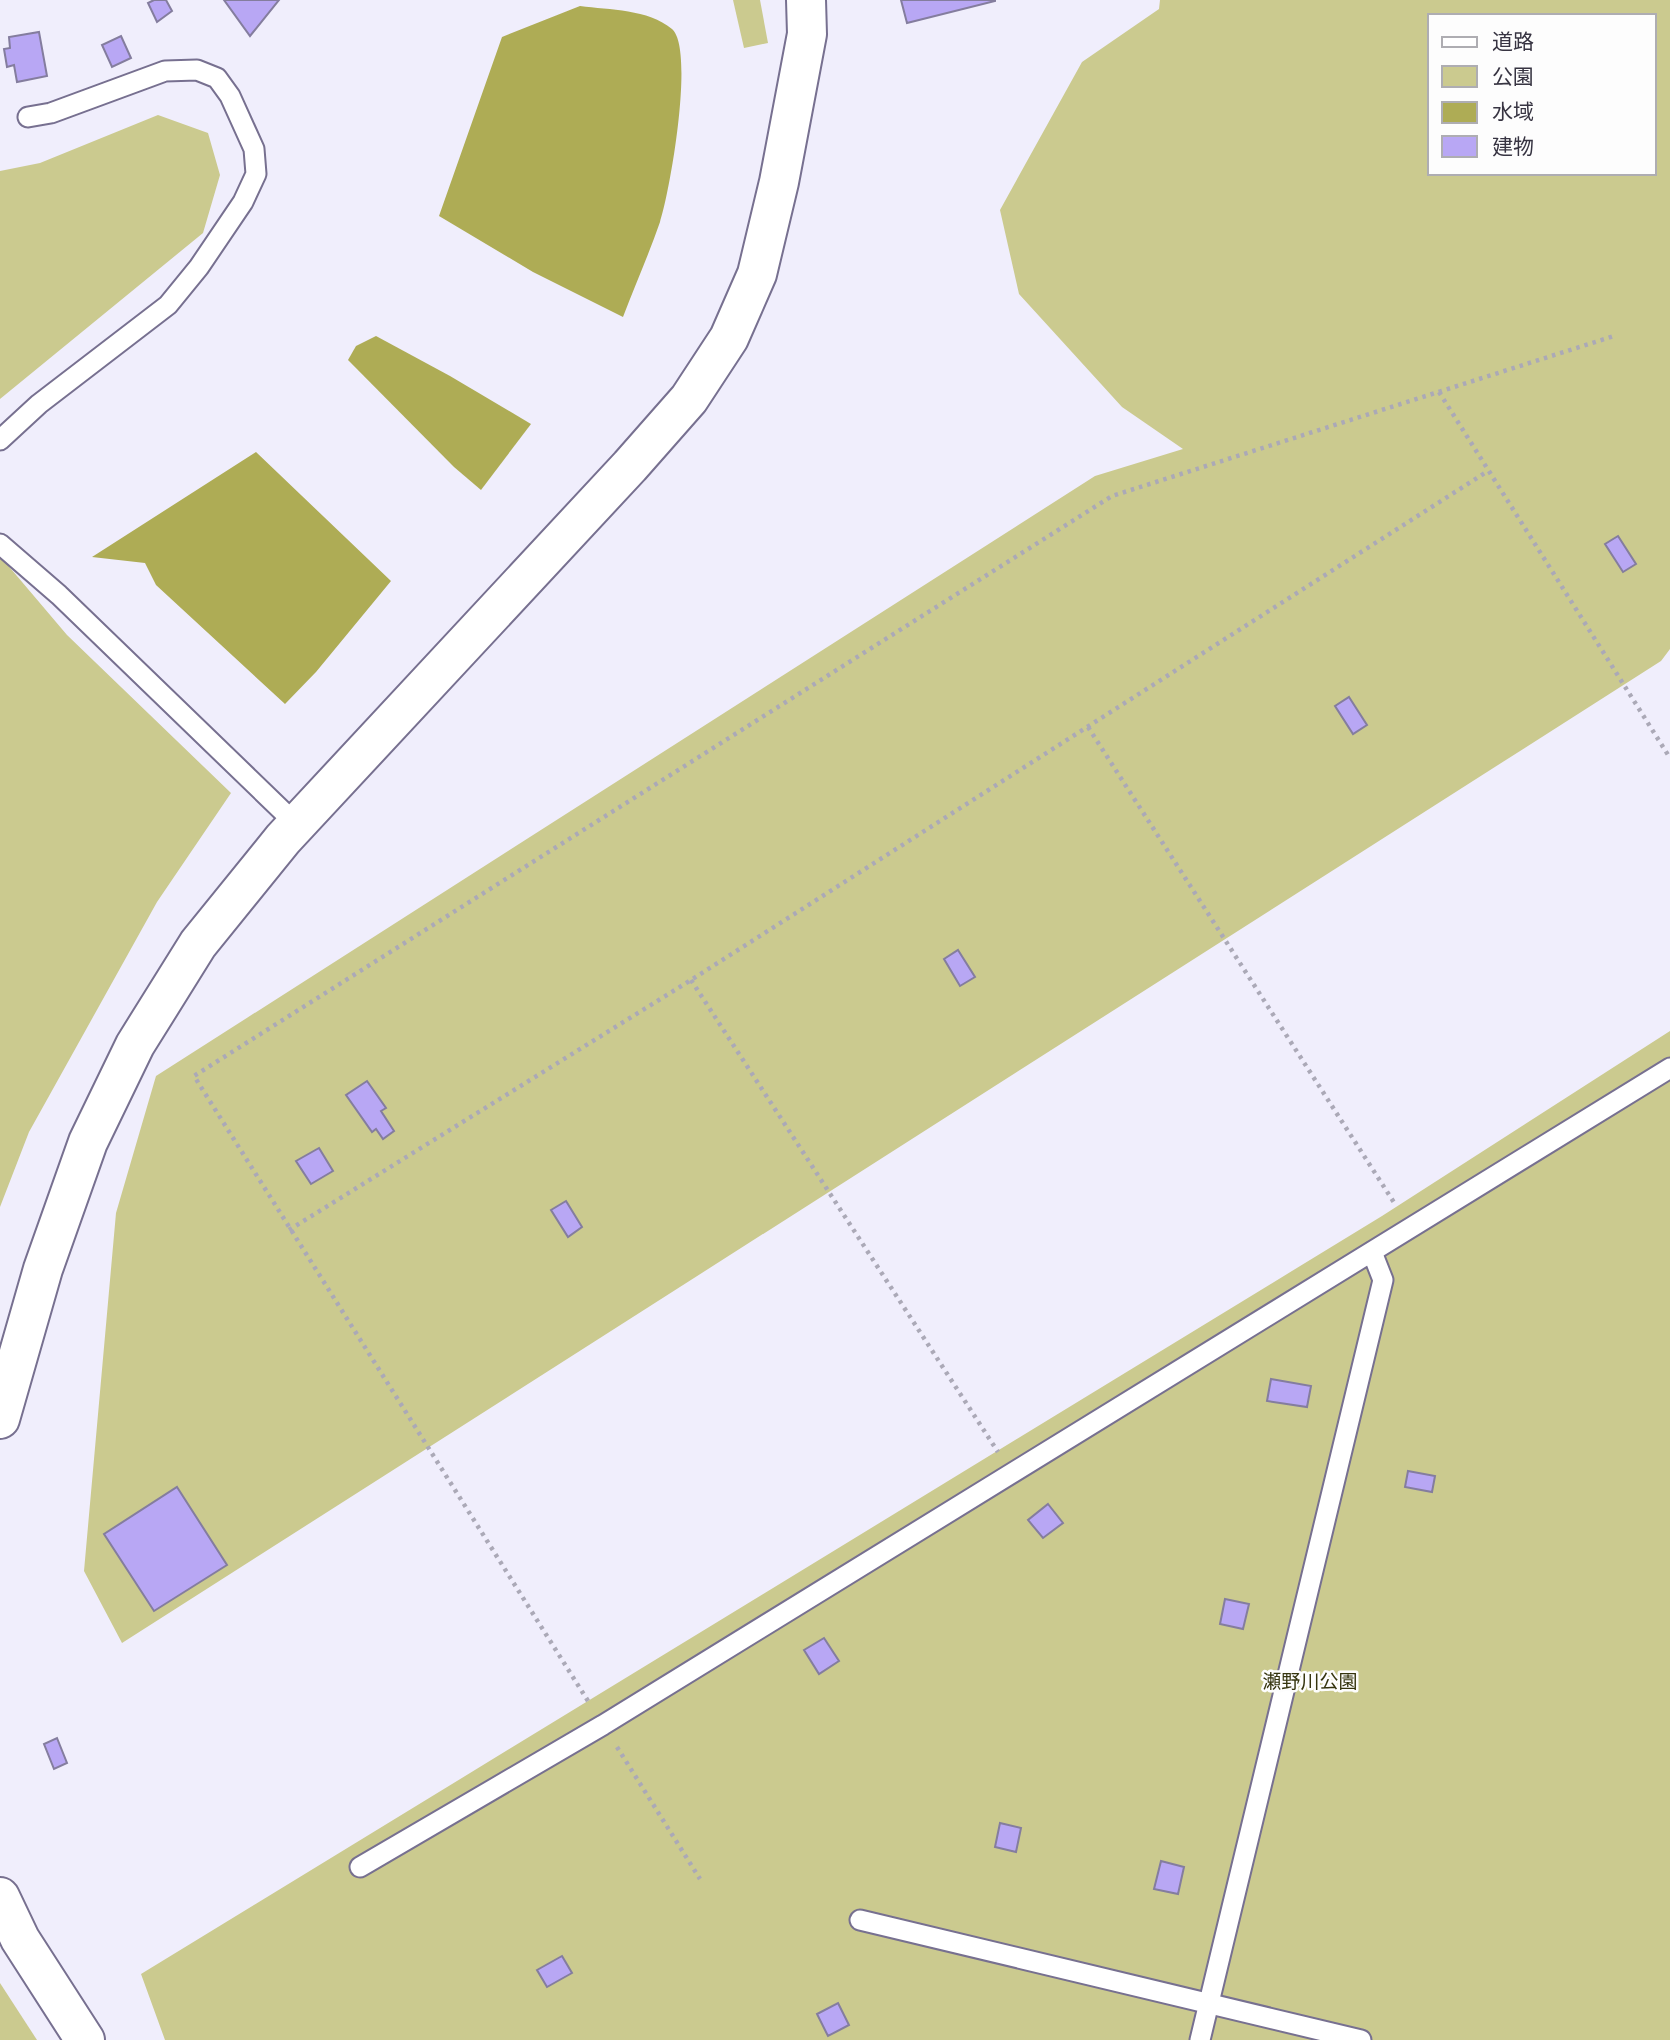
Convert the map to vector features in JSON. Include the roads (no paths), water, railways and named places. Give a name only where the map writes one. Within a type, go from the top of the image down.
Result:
[{"type":"street","points":[[0,1419],[43,1269],[88,1142],[135,1045],[198,944],[296,824],[689,399],[729,338],[757,274],[779,182],[807,34],[806,0]]},
{"type":"street","points":[[0,1897],[19,1939],[85,2040]]},
{"type":"lane","points":[[0,440],[39,404],[168,304],[199,267],[243,202],[256,174],[254,149],[230,96],[217,78],[197,70],[165,71],[51,113],[28,117]]},
{"type":"lane","points":[[0,544],[59,595],[296,824]]},
{"type":"lane","points":[[360,1867],[603,1725],[1670,1068]]},
{"type":"lane","points":[[1200,2040],[1383,1280],[1372,1252]]},
{"type":"lane","points":[[860,1920],[1361,2040]]},
{"type":"water","points":[[580,6],[640,14],[662,22],[672,29],[678,42],[681,63],[678,122],[664,206],[623,317],[533,272],[439,216],[502,37]]},
{"type":"water","points":[[376,336],[531,424],[481,490],[454,467],[348,360],[356,346]]},
{"type":"water","points":[[256,452],[391,581],[316,672],[285,704],[156,585],[145,563],[92,557]]},
{"type":"park label","name":"瀬野川公園","points":[[1310,1680]]}]
